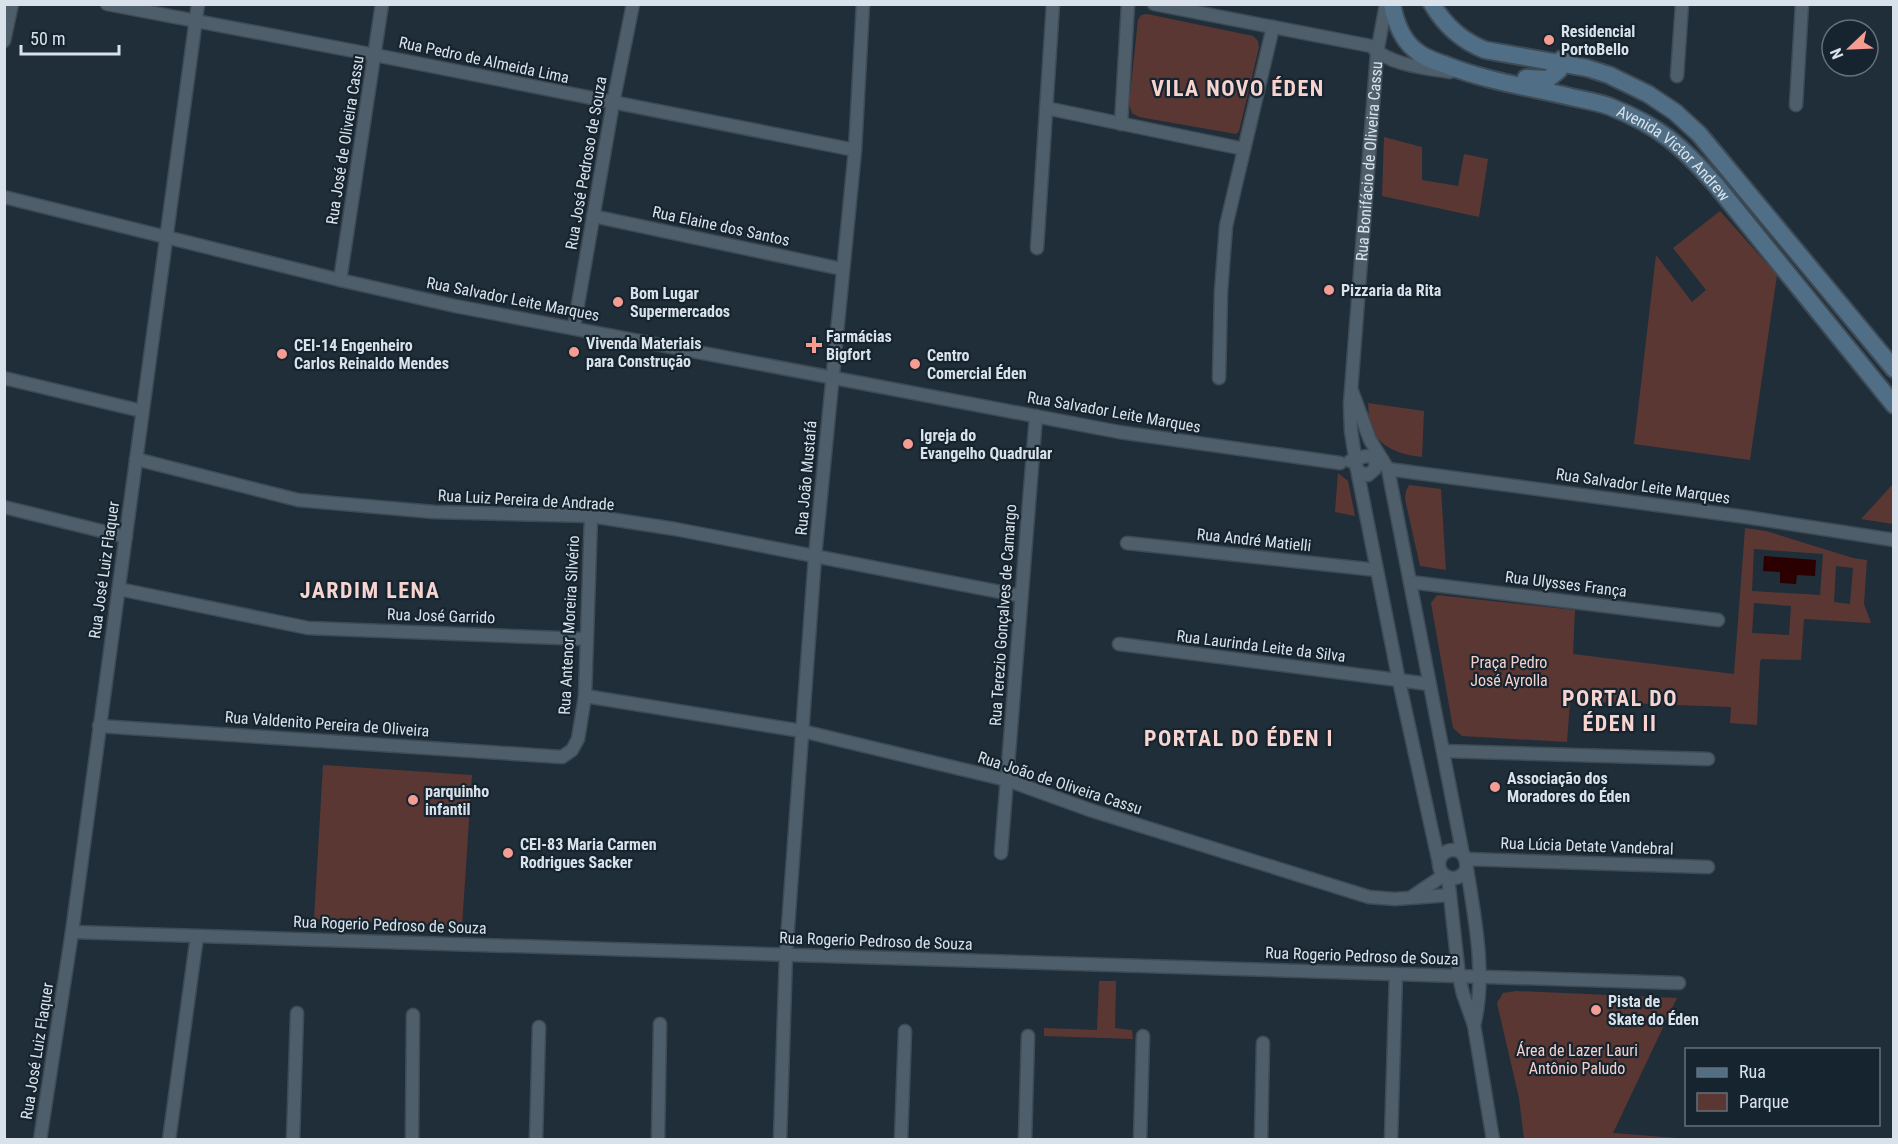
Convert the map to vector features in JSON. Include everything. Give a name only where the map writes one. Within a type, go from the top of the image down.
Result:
[{"type":"main road","name":"Avenida Victor Andrew","points":[[1392,4],[1394,17],[1401,32],[1413,49],[1426,58],[1472,75],[1608,106],[1637,118],[1664,134],[1687,152],[1724,194],[1893,405]]},
{"type":"main road","name":"Avenida Victor Andrew","points":[[1436,11],[1461,38],[1485,50],[1564,63],[1609,75],[1648,94],[1675,112],[1699,134],[1893,369]]},
{"type":"main road","points":[[1505,82],[1519,77],[1548,79],[1564,63]]},
{"type":"street","points":[[4,41],[12,4]]},
{"type":"street","name":"Rua Pedro de Almeida Lima","points":[[107,4],[855,150]]},
{"type":"street","name":"Rua José Luiz Flaquer","points":[[40,1140],[72,932],[198,4]]},
{"type":"street","name":"Rua José de Oliveira Cassu","points":[[340,280],[382,4]]},
{"type":"street","name":"Rua José Pedroso de Souza","points":[[574,327],[613,103],[633,4]]},
{"type":"street","name":"Rua João Mustafá","points":[[780,1140],[786,954],[802,731],[815,556],[855,150],[863,4]]},
{"type":"street","points":[[1037,248],[1053,4]]},
{"type":"street","points":[[1121,123],[1128,4]]},
{"type":"street","points":[[1154,4],[1371,46],[1377,53],[1411,65],[1472,75]]},
{"type":"street","name":"Rua Bonifácio de Oliveira Cassu","points":[[1386,4],[1377,53],[1351,431],[1361,465],[1377,570],[1399,681],[1450,895],[1459,976],[1474,1025],[1493,1140]]},
{"type":"street","points":[[1677,76],[1682,4]]},
{"type":"street","points":[[1796,105],[1802,4]]},
{"type":"street","points":[[1218,378],[1226,226],[1273,27]]},
{"type":"street","points":[[1046,108],[1244,149]]},
{"type":"street","name":"Rua Salvador Leite Marques","points":[[4,197],[455,306],[1119,432],[1746,517],[1893,540]]},
{"type":"street","name":"Rua Elaine dos Santos","points":[[593,216],[842,269]]},
{"type":"street","points":[[4,378],[142,411]]},
{"type":"street","name":"Rua Bonifácio de Oliveira Cassu","points":[[1352,391],[1370,440],[1388,469],[1465,859],[1481,976],[1480,996],[1474,1025]]},
{"type":"street","name":"Rua Terezio Gonçalves de Camargo","points":[[1001,853],[1036,416]]},
{"type":"street","name":"Rua Luiz Pereira de Andrade","points":[[136,459],[298,500],[434,512],[591,516],[675,529],[1021,596]]},
{"type":"street","points":[[4,507],[126,537]]},
{"type":"street","name":"Rua Antenor Moreira Silvério","points":[[553,756],[562,757],[572,750],[578,739],[585,696],[591,516]]},
{"type":"street","name":"Rua André Matielli","points":[[1127,543],[1377,570]]},
{"type":"street","name":"Rua Ulysses França","points":[[1410,582],[1718,620]]},
{"type":"street","name":"Rua José Garrido","points":[[119,589],[308,628],[586,639]]},
{"type":"street","name":"Rua Laurinda Leite da Silva","points":[[1119,644],[1399,681]]},
{"type":"street","points":[[1399,681],[1430,684]]},
{"type":"street","name":"Rua João de Oliveira Cassu","points":[[585,696],[802,731],[1007,780],[1090,810],[1369,897],[1395,899],[1450,895]]},
{"type":"street","name":"Rua Valdenito Pereira de Oliveira","points":[[99,726],[553,756]]},
{"type":"street","points":[[1443,751],[1708,759]]},
{"type":"street","points":[[1450,850],[1465,859],[1461,875],[1444,871],[1443,855],[1450,850]]},
{"type":"street","name":"Rua Lúcia Detate Vandebral","points":[[1465,859],[1708,867]]},
{"type":"street","points":[[1413,896],[1444,871]]},
{"type":"street","name":"Rua Rogerio Pedroso de Souza","points":[[72,932],[1678,983]]},
{"type":"street","points":[[169,1140],[197,936]]},
{"type":"street","points":[[1391,1140],[1396,974]]},
{"type":"street","points":[[293,1140],[297,1013]]},
{"type":"street","points":[[412,1140],[413,1015]]},
{"type":"street","points":[[658,1140],[660,1024]]},
{"type":"street","points":[[536,1140],[539,1027]]},
{"type":"street","points":[[901,1140],[905,1031]]},
{"type":"street","points":[[1025,1140],[1028,1036]]},
{"type":"street","points":[[1140,1140],[1143,1036]]},
{"type":"street","points":[[1261,1140],[1263,1043]]},
{"type":"green space","points":[[1147,14],[1253,36],[1258,41],[1259,47],[1239,131],[1236,134],[1139,117],[1132,113],[1129,104],[1138,20],[1141,15]]},
{"type":"green space","points":[[1384,137],[1422,147],[1422,180],[1458,186],[1464,154],[1488,159],[1479,217],[1382,196]]},
{"type":"green space","points":[[1720,211],[1777,275],[1750,460],[1634,444],[1656,255],[1692,302],[1706,290],[1673,248]]},
{"type":"green space","points":[[1368,403],[1424,411],[1422,457],[1399,452],[1380,440],[1370,424]]},
{"type":"green space","points":[[1338,473],[1348,481],[1355,516],[1335,512]]},
{"type":"green space","points":[[1893,484],[1893,524],[1861,519]]},
{"type":"green space","points":[[1409,485],[1441,489],[1446,570],[1420,566],[1405,499]]},
{"type":"green space","name":"Praça Pedro José Ayrolla","points":[[1745,528],[1766,531],[1853,558],[1867,560],[1864,604],[1871,623],[1804,619],[1801,660],[1762,659],[1760,661],[1757,725],[1730,723],[1731,707],[1570,701],[1567,742],[1462,736],[1453,728],[1431,603],[1437,595],[1575,610],[1573,654],[1734,674]],"holes":[[[1754,549],[1823,554],[1820,595],[1752,591]],[[1836,566],[1853,568],[1850,604],[1834,602]],[[1754,603],[1791,606],[1789,635],[1752,633]]]},
{"type":"green space","points":[[323,765],[472,775],[462,926],[314,919]]},
{"type":"green space","points":[[1099,981],[1116,981],[1115,1028],[1132,1030],[1133,1039],[1044,1036],[1044,1028],[1097,1030]]},
{"type":"green space","name":"Área de Lazer Lauri Antônio Paludo","points":[[1516,991],[1677,998],[1613,1133],[1690,1139],[1524,1139],[1519,1098],[1497,1003],[1503,993]]},
{"type":"shaded area","points":[[1764,556],[1816,560],[1815,576],[1797,575],[1796,584],[1780,583],[1780,572],[1763,571]]},
{"type":"place","name":"Residencial PortoBello","points":[[1549,40]]},
{"type":"place","name":"Pizzaria da Rita","points":[[1329,290]]},
{"type":"place","name":"Bom Lugar Supermercados","points":[[618,302]]},
{"type":"place","name":"Farmácias Bigfort","points":[[814,345]]},
{"type":"place","name":"Vivenda Materiais para Construção","points":[[574,352]]},
{"type":"place","name":"CEI-14 Engenheiro Carlos Reinaldo Mendes","points":[[282,354]]},
{"type":"place","name":"Centro Comercial Éden","points":[[915,364]]},
{"type":"place","name":"Igreja do Evangelho Quadrular","points":[[908,444]]},
{"type":"place","name":"Associação dos Moradores do Éden","points":[[1495,787]]},
{"type":"place","name":"parquinho infantil","points":[[413,800]]},
{"type":"place","name":"CEI-83 Maria Carmen Rodrigues Sacker","points":[[508,853]]},
{"type":"place","name":"Pista de Skate do Éden","points":[[1596,1010]]},
{"type":"district","name":"VILA NOVO ÉDEN","points":[[1238,88]]},
{"type":"district","name":"JARDIM LENA","points":[[370,590]]},
{"type":"district","name":"PORTAL DO ÉDEN II","points":[[1620,710]]},
{"type":"district","name":"PORTAL DO ÉDEN I","points":[[1239,738]]}]
